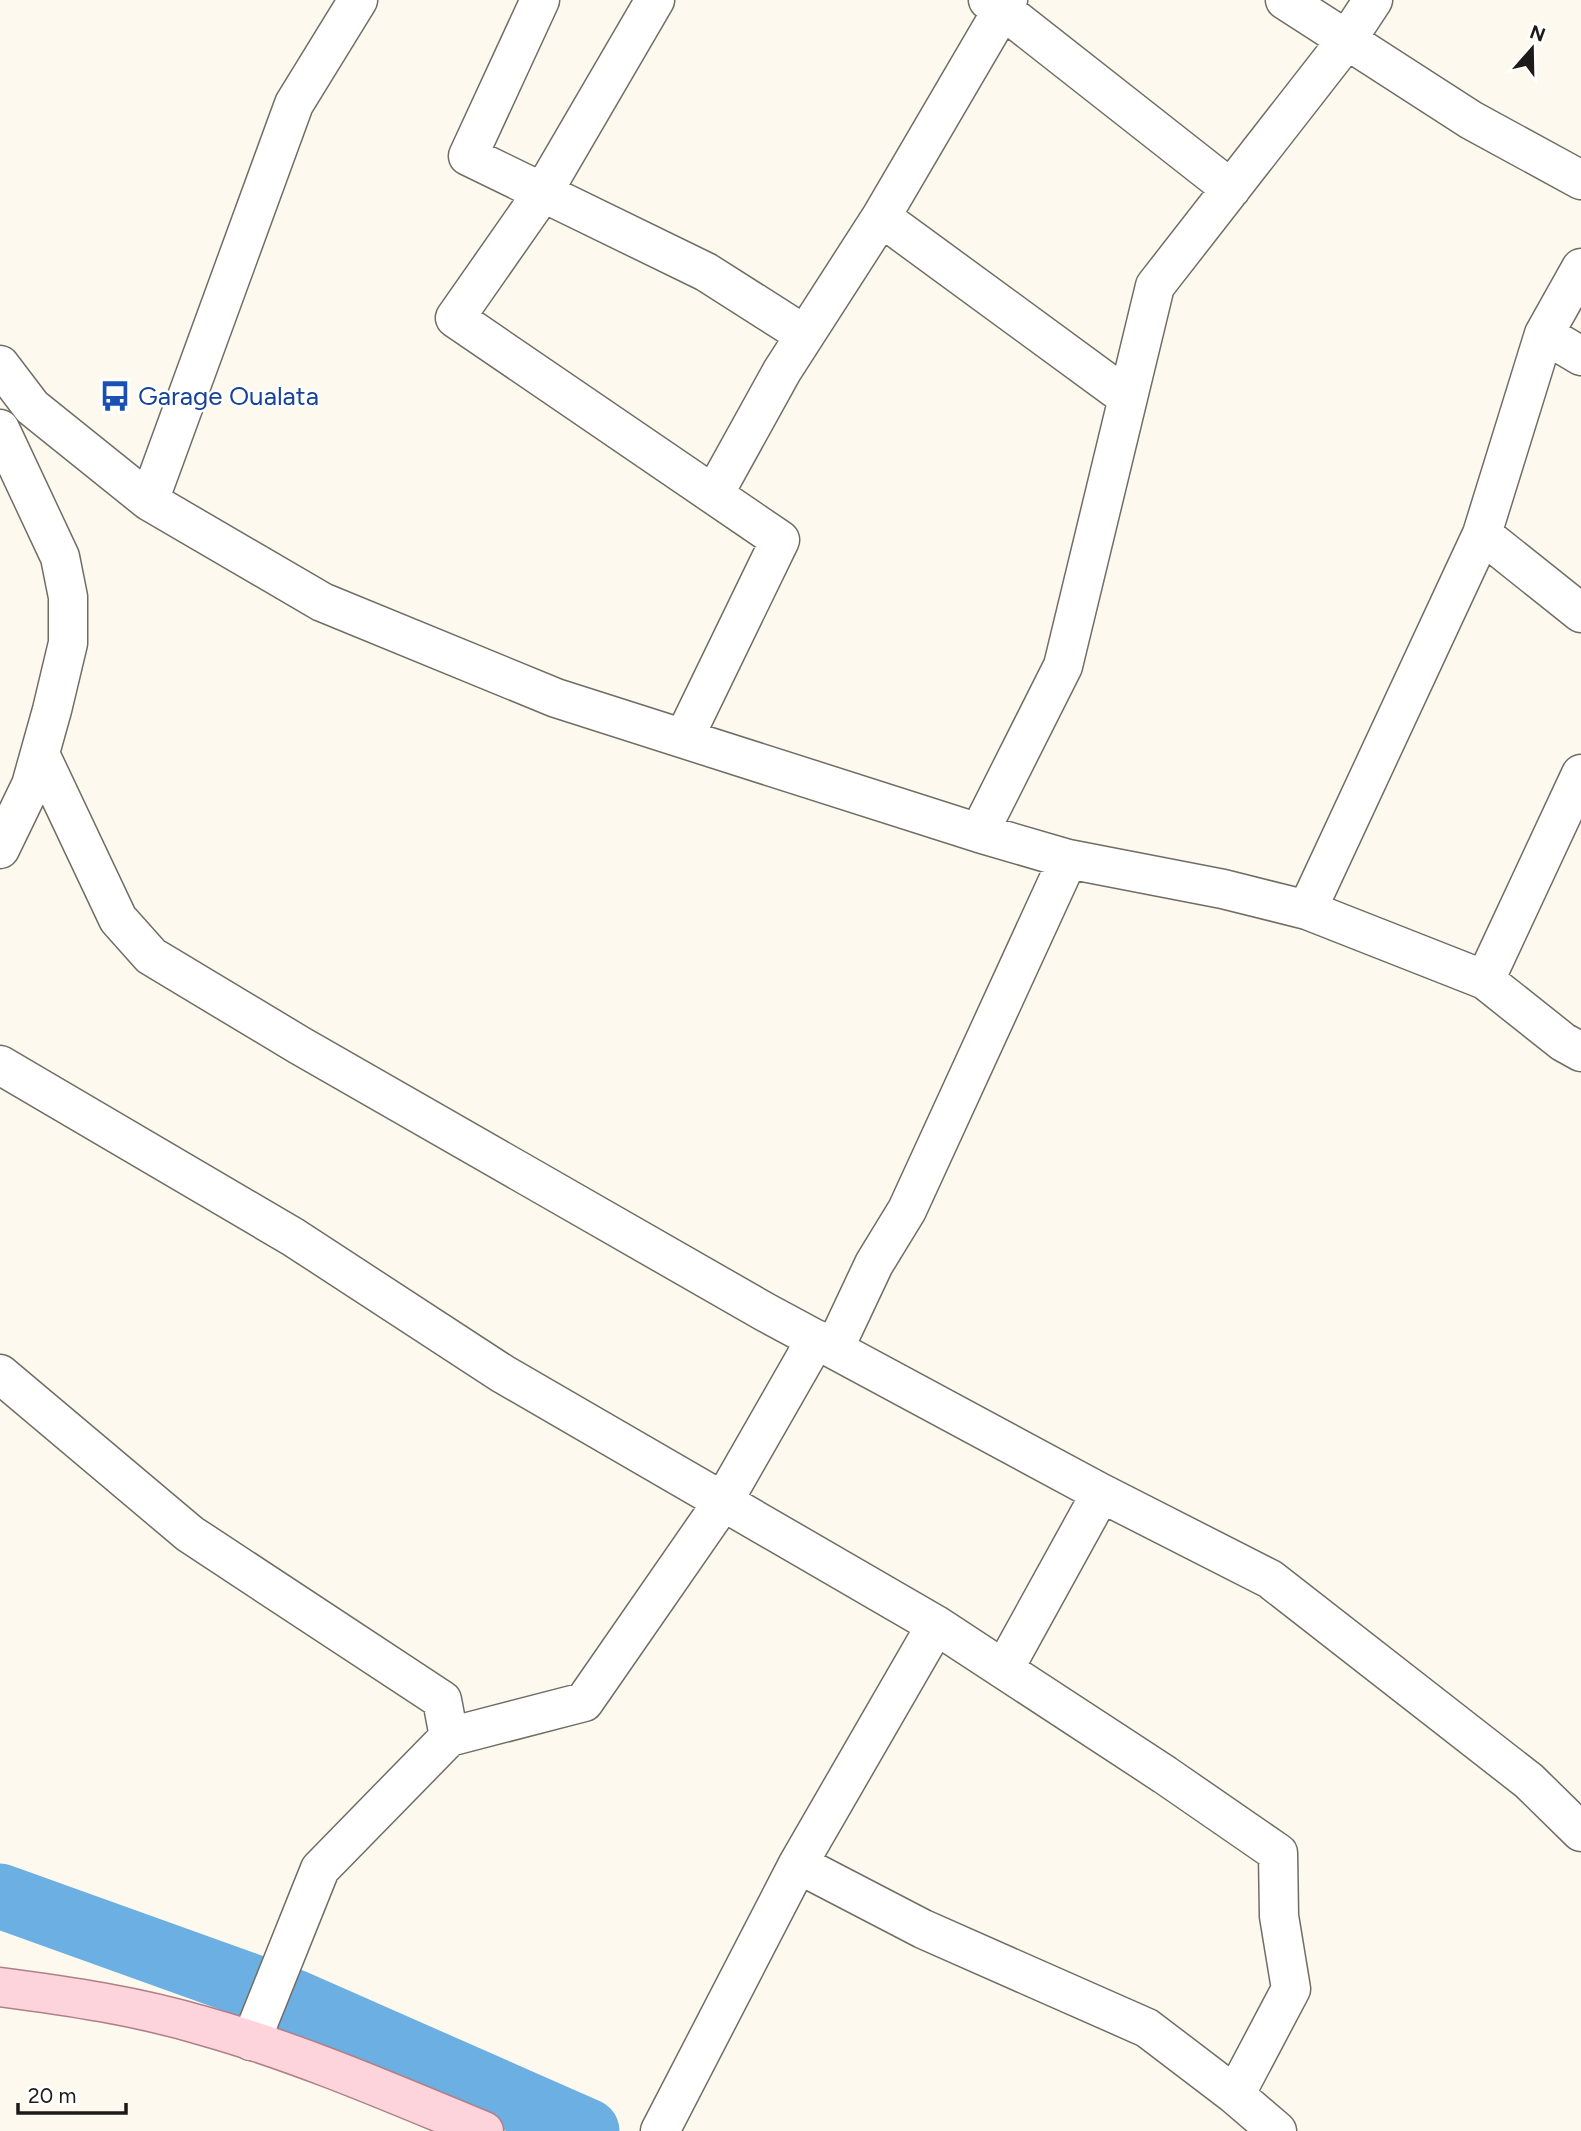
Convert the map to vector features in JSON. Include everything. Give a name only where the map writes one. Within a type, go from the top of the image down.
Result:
[{"type":"main road","points":[[0,1987],[85,1998],[204,2025],[325,2066],[484,2131]]},
{"type":"street","points":[[149,501],[295,104],[358,0]]},
{"type":"street","points":[[540,0],[468,156],[706,272],[805,335]]},
{"type":"street","points":[[655,0],[543,192],[455,318],[779,540],[684,738]]},
{"type":"street","points":[[1285,0],[1471,120],[1581,180]]},
{"type":"street","points":[[979,833],[1063,666],[1155,286],[1346,41],[1373,0]]},
{"type":"street","points":[[714,494],[782,371],[881,217],[999,3],[1231,189]]},
{"type":"street","points":[[881,217],[1128,398]]},
{"type":"street","points":[[1307,910],[1482,534],[1545,334],[1581,268]]},
{"type":"street","points":[[1545,334],[1581,356]]},
{"type":"street","points":[[0,365],[32,407],[149,501],[322,602],[556,698],[979,833],[1068,859],[1223,889],[1307,910],[1485,980],[1575,1037]]},
{"type":"street","points":[[0,849],[31,785],[68,643],[68,597],[60,557],[1,432],[32,407]]},
{"type":"street","points":[[1482,534],[1581,612]]},
{"type":"street","points":[[40,754],[118,919],[151,956],[299,1045],[825,1344],[1101,1493],[1270,1578],[1529,1781],[1581,1832]]},
{"type":"street","points":[[1485,980],[1581,774]]},
{"type":"street","points":[[251,2041],[320,1870],[449,1737],[584,1702],[724,1500],[825,1344],[907,1210],[1068,859]]},
{"type":"street","points":[[0,1065],[293,1237],[503,1374],[936,1625],[1165,1774],[1278,1853],[1279,1916],[1292,1989],[1235,2095]]},
{"type":"street","points":[[0,1374],[190,1534],[442,1700],[449,1737]]},
{"type":"street","points":[[1004,1670],[1101,1493]]},
{"type":"street","points":[[660,2131],[798,1864],[936,1625]]},
{"type":"street","points":[[798,1864],[923,1929],[1147,2028],[1235,2095],[1277,2131]]},
{"type":"waterway","points":[[0,1896],[292,2001],[587,2131]]},
{"type":"waterway","points":[[447,2069],[483,2118]]},
{"type":"place","name":"Garage Oualata","points":[[115,396]]}]
